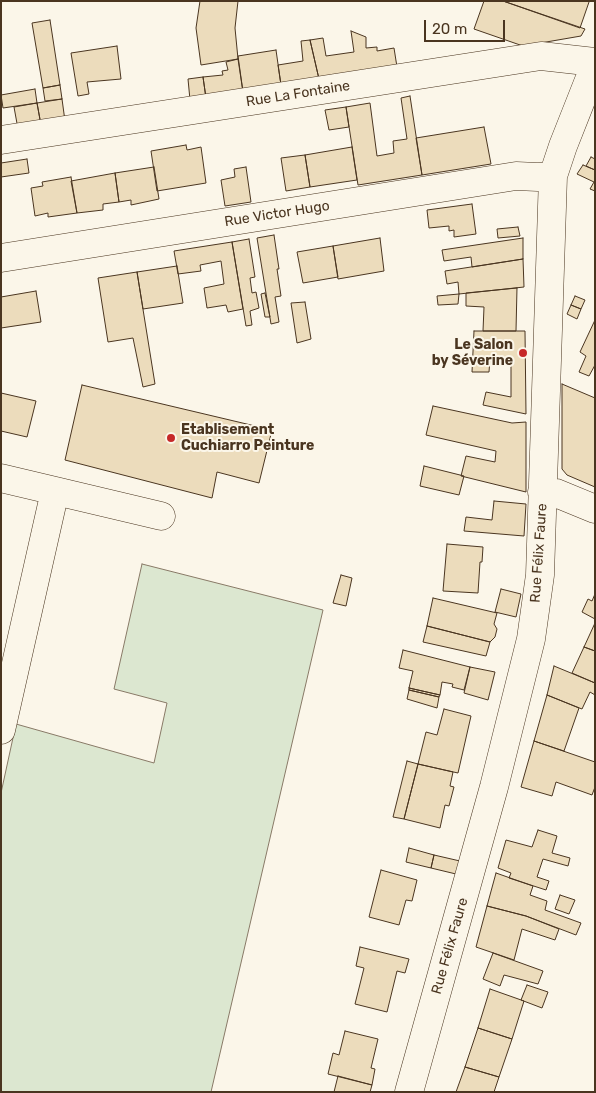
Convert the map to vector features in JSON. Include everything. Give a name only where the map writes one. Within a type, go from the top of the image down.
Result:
[{"type":"street","name":"Rue La Fontaine","points":[[1,140],[540,56],[595,63]]},
{"type":"street","name":"Rue Félix Faure","points":[[409,1092],[494,787],[531,639],[540,575],[553,176],[595,63]]},
{"type":"street","name":"Rue Victor Hugo","points":[[1,258],[516,176],[553,176]]},
{"type":"street","points":[[1,478],[161,516]]},
{"type":"street","points":[[1,730],[55,491]]},
{"type":"street","points":[[542,492],[556,493],[595,509]]},
{"type":"green space","points":[[142,564],[323,610],[211,1092],[1,1092],[1,793],[16,724],[154,763],[167,703],[114,689]]},
{"type":"building","points":[[200,1],[238,1],[235,28],[238,59],[201,65],[196,28]]},
{"type":"building","points":[[484,1],[503,1],[585,29],[581,36],[523,46],[474,29]]},
{"type":"building","points":[[503,1],[588,1],[589,2],[580,28]]},
{"type":"building","points":[[50,20],[60,85],[43,88],[32,23]]},
{"type":"building","points":[[351,31],[366,37],[366,48],[377,47],[377,51],[394,48],[397,67],[319,79],[310,40],[323,38],[326,56],[354,52]]},
{"type":"building","points":[[310,40],[319,79],[281,85],[278,65],[303,61],[301,41]]},
{"type":"building","points":[[117,46],[121,79],[87,82],[89,94],[78,96],[71,53]]},
{"type":"building","points":[[276,50],[281,85],[243,92],[238,56]]},
{"type":"building","points":[[238,59],[243,92],[206,98],[203,77],[223,75],[222,71],[228,70],[226,62]]},
{"type":"building","points":[[203,77],[206,98],[190,100],[188,79]]},
{"type":"building","points":[[60,85],[62,99],[45,101],[43,88]]},
{"type":"building","points":[[35,89],[37,103],[3,108],[1,95]]},
{"type":"building","points":[[410,96],[422,175],[358,185],[346,107],[370,103],[377,156],[394,153],[393,141],[407,139],[401,98]]},
{"type":"building","points":[[62,99],[65,121],[41,125],[37,103]]},
{"type":"building","points":[[37,103],[41,125],[18,129],[14,107]]},
{"type":"building","points":[[346,107],[349,127],[329,130],[325,110]]},
{"type":"building","points":[[484,127],[491,164],[422,175],[416,138]]},
{"type":"building","points":[[186,145],[187,150],[201,147],[206,183],[157,191],[151,151]]},
{"type":"building","points":[[352,147],[357,180],[310,187],[305,155]]},
{"type":"building","points":[[305,155],[310,187],[286,191],[281,158]]},
{"type":"building","points":[[591,157],[595,159],[595,170],[586,166]]},
{"type":"building","points":[[27,159],[29,173],[1,177],[1,163]]},
{"type":"building","points":[[583,165],[595,170],[595,191],[590,189],[594,182],[577,174]]},
{"type":"building","points":[[154,167],[159,199],[131,205],[131,200],[119,202],[115,173]]},
{"type":"building","points":[[246,167],[251,202],[225,206],[221,180],[235,177],[234,169]]},
{"type":"building","points":[[115,173],[119,202],[103,204],[103,210],[77,213],[71,181]]},
{"type":"building","points":[[71,177],[77,213],[48,217],[48,213],[35,216],[31,188],[43,186],[42,182]]},
{"type":"building","points":[[472,204],[476,234],[454,237],[454,230],[449,231],[449,226],[429,228],[427,210]]},
{"type":"building","points":[[518,227],[520,236],[498,238],[497,229]]},
{"type":"building","points":[[274,235],[281,296],[275,297],[279,322],[271,324],[257,238]]},
{"type":"building","points":[[380,238],[384,271],[338,279],[333,246]]},
{"type":"building","points":[[523,238],[523,259],[472,267],[471,257],[444,261],[442,250]]},
{"type":"building","points":[[249,239],[255,277],[250,278],[252,293],[256,292],[259,308],[250,311],[252,325],[246,326],[232,242]]},
{"type":"building","points":[[232,242],[243,309],[228,312],[226,305],[207,308],[204,288],[224,284],[221,261],[200,265],[201,271],[178,274],[174,251]]},
{"type":"building","points":[[333,246],[338,277],[303,283],[297,252]]},
{"type":"building","points":[[523,259],[524,287],[459,294],[458,282],[447,284],[445,271]]},
{"type":"building","points":[[177,266],[183,303],[143,309],[137,272]]},
{"type":"building","points":[[137,272],[155,384],[143,387],[133,338],[108,342],[98,278]]},
{"type":"building","points":[[517,288],[516,331],[483,331],[484,307],[466,306],[466,293]]},
{"type":"building","points":[[36,291],[41,322],[1,328],[1,297]]},
{"type":"building","points":[[265,293],[270,317],[265,317],[261,294]]},
{"type":"building","points":[[459,294],[458,304],[438,305],[437,296]]},
{"type":"building","points":[[575,296],[585,300],[581,309],[571,305]]},
{"type":"building","points":[[305,302],[311,339],[297,343],[291,303]]},
{"type":"building","points":[[571,305],[581,309],[577,319],[567,314]]},
{"type":"building","points":[[595,320],[595,365],[589,376],[579,372],[586,356],[580,352]]},
{"type":"building","points":[[474,331],[525,331],[526,414],[483,405],[486,392],[511,397],[511,360],[490,359],[489,372],[472,372]]},
{"type":"building","points":[[562,384],[595,398],[595,487],[567,475],[562,469]]},
{"type":"building","name":"Etablisement Cuchiarro Peinture","points":[[82,385],[272,430],[259,483],[217,472],[212,498],[65,460]]},
{"type":"building","points":[[1,393],[36,401],[27,437],[1,431]]},
{"type":"building","points":[[433,406],[512,423],[526,422],[526,492],[461,476],[466,456],[495,462],[496,451],[426,435]]},
{"type":"building","points":[[424,466],[464,476],[459,495],[420,486]]},
{"type":"building","points":[[494,501],[526,504],[524,536],[464,531],[466,517],[492,520]]},
{"type":"building","points":[[447,544],[483,547],[478,593],[443,591]]},
{"type":"building","points":[[341,575],[352,578],[346,606],[333,603]]},
{"type":"building","points":[[501,589],[521,594],[516,617],[495,612]]},
{"type":"building","points":[[595,594],[595,619],[582,612],[588,599],[592,601]]},
{"type":"building","points":[[433,598],[497,613],[494,624],[497,629],[495,637],[490,642],[427,626]]},
{"type":"building","points":[[595,623],[595,651],[584,647]]},
{"type":"building","points":[[427,626],[490,642],[486,656],[423,642]]},
{"type":"building","points":[[584,647],[595,651],[595,683],[572,673]]},
{"type":"building","points":[[403,650],[470,667],[464,690],[452,687],[453,684],[442,682],[440,695],[409,688],[413,671],[399,668]]},
{"type":"building","points":[[554,666],[595,683],[595,695],[590,692],[582,709],[547,695]]},
{"type":"building","points":[[470,667],[495,672],[488,700],[464,693]]},
{"type":"building","points":[[409,688],[440,695],[439,697],[409,690]]},
{"type":"building","points":[[409,690],[439,697],[437,708],[407,699]]},
{"type":"building","points":[[547,695],[579,708],[564,751],[534,741]]},
{"type":"building","points":[[444,709],[471,716],[458,773],[418,764],[426,732],[437,735]]},
{"type":"building","points":[[534,741],[595,762],[595,787],[592,795],[556,782],[552,796],[521,787]]},
{"type":"building","points":[[407,761],[418,764],[404,819],[393,817]]},
{"type":"building","points":[[418,764],[453,772],[450,786],[454,787],[449,806],[445,805],[440,828],[404,819]]},
{"type":"building","points":[[538,830],[557,836],[552,853],[570,858],[568,866],[543,859],[537,877],[549,881],[546,890],[509,878],[511,873],[498,868],[506,840],[532,847]]},
{"type":"building","points":[[409,848],[434,855],[431,868],[406,862]]},
{"type":"building","points":[[434,855],[460,861],[456,874],[431,868]]},
{"type":"building","points":[[381,870],[417,880],[412,901],[406,900],[399,925],[369,917]]},
{"type":"building","points":[[496,873],[533,886],[530,895],[547,901],[545,910],[581,923],[576,935],[526,916],[487,906]]},
{"type":"building","points":[[560,895],[575,900],[569,914],[555,909]]},
{"type":"building","points":[[487,906],[526,916],[559,929],[555,940],[522,929],[514,960],[476,947]]},
{"type":"building","points":[[360,947],[409,959],[405,973],[397,971],[387,1012],[355,1004],[364,968],[356,966]]},
{"type":"building","points":[[493,953],[543,971],[538,984],[504,975],[500,986],[483,979]]},
{"type":"building","points":[[527,985],[548,992],[542,1008],[521,1000]]},
{"type":"building","points":[[490,989],[524,1001],[512,1039],[478,1028]]},
{"type":"building","points":[[478,1028],[512,1039],[499,1077],[465,1067]]},
{"type":"building","points":[[345,1031],[378,1039],[371,1068],[375,1069],[372,1085],[328,1074],[333,1053],[339,1055]]},
{"type":"building","points":[[465,1067],[499,1077],[494,1092],[456,1092]]},
{"type":"building","points":[[338,1076],[372,1085],[370,1092],[334,1092]]},
{"type":"place","name":"Le Salon by Séverine","points":[[523,353]]},
{"type":"place","name":"Etablisement Cuchiarro Peinture","points":[[171,438]]}]
